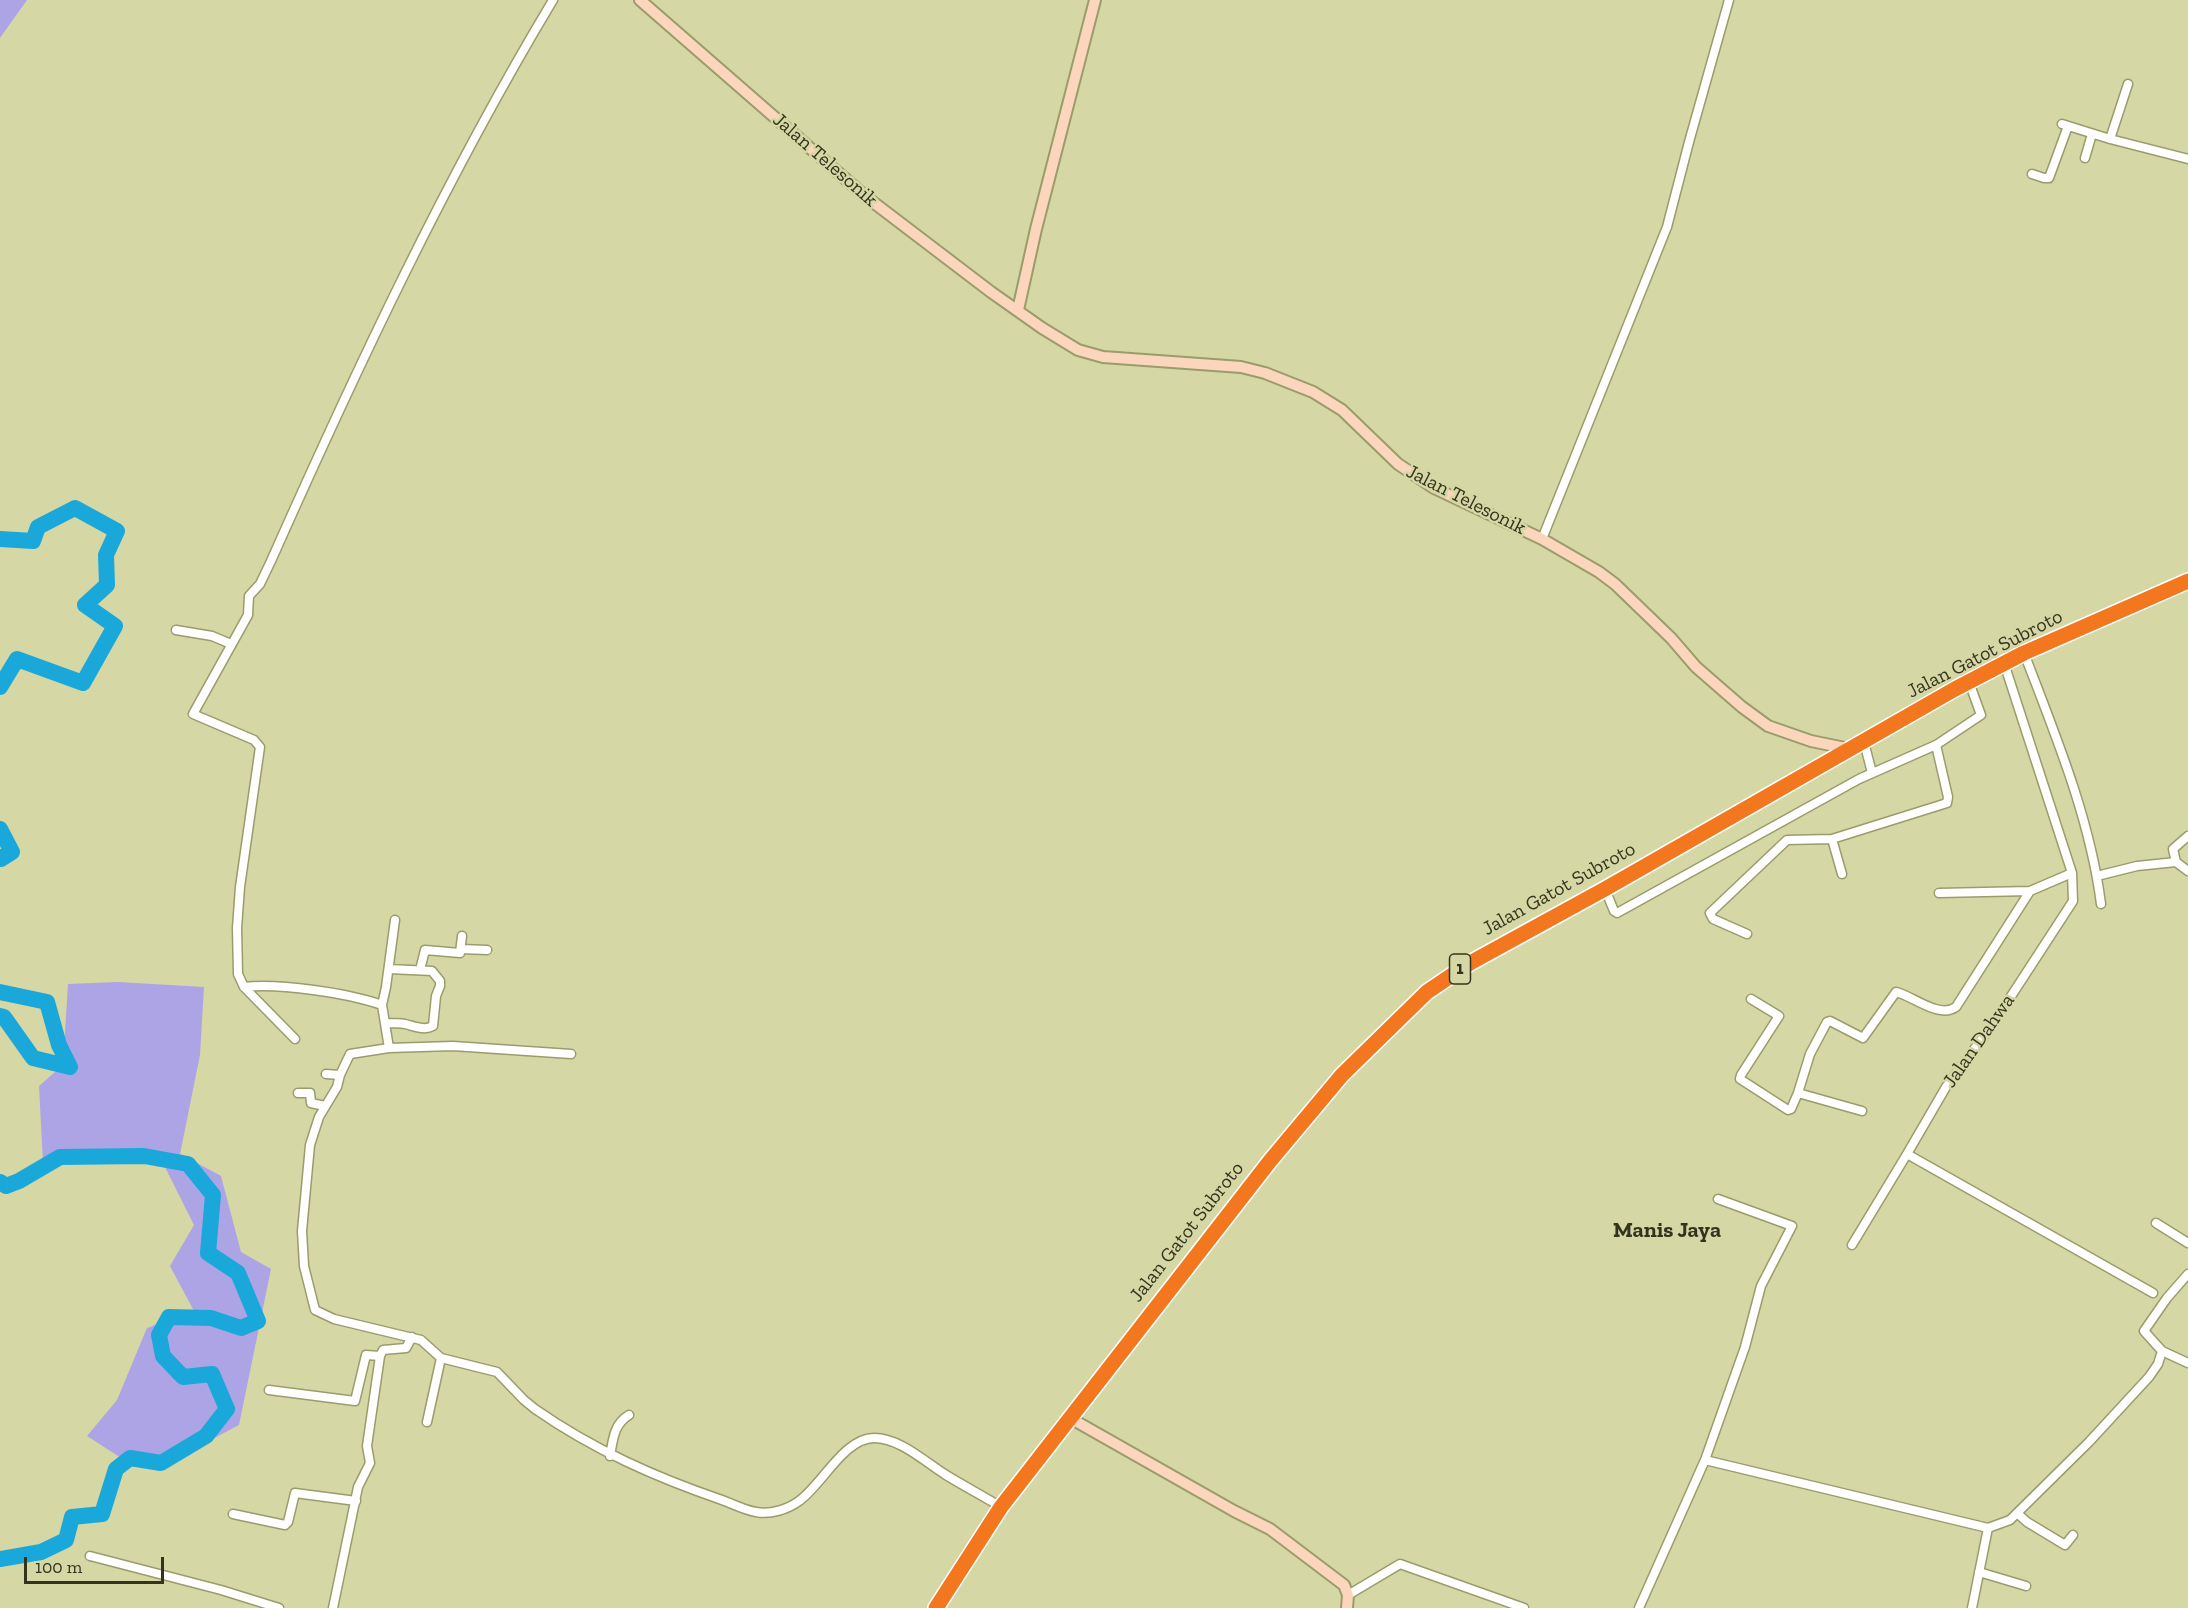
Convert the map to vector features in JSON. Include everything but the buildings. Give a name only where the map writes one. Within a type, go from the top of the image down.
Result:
[{"type":"highway","name":"Jalan Gatot Subroto","points":[[937,1606],[1001,1507],[1270,1161],[1342,1075],[1426,992],[1470,963],[2004,663],[2188,581]]},
{"type":"street","points":[[296,1039],[244,987],[238,974],[237,928],[240,887],[260,747],[254,740],[193,714],[248,615],[249,596],[260,584],[271,561],[359,365],[476,133],[553,0]]},
{"type":"street","name":"Jalan Telesonik","points":[[640,0],[858,190],[991,292],[1068,344],[1094,355],[1241,367],[1265,373],[1313,392],[1342,410],[1398,464],[1434,488],[1542,539],[1615,584],[1671,638],[1696,667],[1768,726],[1811,741],[1857,746]]},
{"type":"street","points":[[1018,310],[1036,229],[1095,0]]},
{"type":"street","points":[[1542,539],[1667,227],[1729,0]]},
{"type":"street","points":[[2110,139],[2128,84]]},
{"type":"street","points":[[2032,174],[2049,178],[2065,125],[2188,159]]},
{"type":"street","points":[[2085,158],[2092,134]]},
{"type":"street","points":[[176,630],[212,636],[231,644]]},
{"type":"street","points":[[2024,653],[2062,753],[2091,852],[2101,904]]},
{"type":"street","name":"Jalan Dahwa","points":[[1852,1245],[1946,1087],[1981,1041],[2073,901],[2072,873],[2004,663]]},
{"type":"street","points":[[1605,889],[1617,913],[1872,773],[1936,745],[1981,715],[1969,682]]},
{"type":"street","points":[[1747,934],[1713,919],[1710,913],[1787,840],[1832,839],[1947,803],[1948,797],[1936,745]]},
{"type":"street","points":[[1857,746],[1872,773]]},
{"type":"street","points":[[2176,862],[2173,849],[2188,836]]},
{"type":"street","points":[[1832,839],[1842,874]]},
{"type":"street","points":[[2097,876],[2137,866],[2176,862],[2187,868]]},
{"type":"street","points":[[1939,893],[2030,891],[2072,873]]},
{"type":"street","points":[[1751,999],[1779,1017],[1740,1079],[1788,1110],[1791,1109],[1814,1044],[1828,1021],[1863,1038],[1896,992],[1939,1010],[1950,1011],[1956,1007],[2030,891]]},
{"type":"street","points":[[389,1048],[382,1005],[389,969],[394,920]]},
{"type":"street","points":[[420,970],[425,950],[458,953],[461,949],[462,936]]},
{"type":"street","points":[[461,949],[486,950]]},
{"type":"street","points":[[385,1023],[404,1024],[412,1028],[429,1029],[433,1026],[440,981],[432,970],[389,969]]},
{"type":"street","points":[[244,987],[262,985],[294,988],[367,1000],[382,1005]]},
{"type":"street","points":[[571,1054],[453,1046],[389,1048],[350,1054],[337,1087],[313,1130],[310,1145],[302,1232],[304,1266],[314,1309],[334,1319],[426,1342],[441,1358],[497,1372],[535,1409],[610,1456],[744,1509],[767,1513],[788,1508],[813,1490],[839,1458],[852,1447],[860,1441],[875,1438],[901,1446],[1001,1507]]},
{"type":"street","points":[[326,1074],[340,1075]]},
{"type":"street","points":[[298,1093],[310,1093],[311,1102],[325,1106]]},
{"type":"street","points":[[1798,1093],[1862,1111]]},
{"type":"street","points":[[1907,1154],[2153,1293]]},
{"type":"street","points":[[1639,1608],[1705,1460],[1745,1347],[1761,1286],[1792,1226],[1718,1199]]},
{"type":"street","points":[[2156,1223],[2188,1243]]},
{"type":"street","points":[[2186,1279],[2145,1328],[2145,1333],[2162,1351],[2188,1363]]},
{"type":"street","points":[[333,1608],[358,1487],[370,1463],[367,1446],[380,1356],[383,1350],[406,1348],[412,1338]]},
{"type":"street","points":[[1705,1460],[1988,1528],[2010,1520],[2089,1442],[2149,1377],[2162,1351]]},
{"type":"street","points":[[268,1390],[355,1401],[366,1355],[380,1356]]},
{"type":"street","points":[[427,1422],[441,1358]]},
{"type":"street","points":[[610,1456],[616,1427],[629,1415]]},
{"type":"street","points":[[1070,1418],[1270,1529],[1344,1585],[1348,1595],[1347,1608]]},
{"type":"street","points":[[233,1514],[285,1525],[288,1522],[295,1493],[356,1501]]},
{"type":"street","points":[[2017,1513],[2065,1545],[2073,1535]]},
{"type":"street","points":[[1972,1608],[1988,1528]]},
{"type":"street","points":[[90,1556],[221,1590],[279,1608]]},
{"type":"street","points":[[1348,1595],[1400,1564],[1524,1608]]},
{"type":"street","points":[[1979,1572],[2026,1586]]},
{"type":"shaded area","points":[[0,0],[27,0],[0,38]]},
{"type":"shaded area","points":[[118,982],[204,987],[200,1055],[180,1154],[221,1176],[241,1252],[271,1269],[239,1425],[156,1469],[129,1463],[87,1436],[117,1400],[147,1328],[194,1311],[170,1266],[194,1225],[162,1161],[43,1163],[39,1086],[63,1065],[68,984]]},
{"type":"waterway","points":[[0,539],[33,541],[38,527],[75,508],[117,531],[106,555],[107,585],[85,605],[115,626],[83,683],[17,659],[0,687]]},
{"type":"waterway","points":[[0,829],[12,852],[1,859],[0,857]]},
{"type":"waterway","points":[[0,992],[47,1002],[59,1045],[70,1067],[33,1058],[4,1017],[0,1016]]},
{"type":"waterway","points":[[0,1182],[6,1186],[19,1181],[60,1157],[144,1156],[188,1164],[213,1195],[208,1253],[238,1273],[258,1321],[241,1328],[211,1318],[169,1317],[159,1335],[163,1356],[183,1377],[212,1374],[227,1409],[206,1436],[161,1463],[130,1458],[116,1469],[102,1514],[72,1517],[66,1540],[41,1552],[0,1559]]},
{"type":"district","name":"Manis Jaya","points":[[1667,1231]]}]
